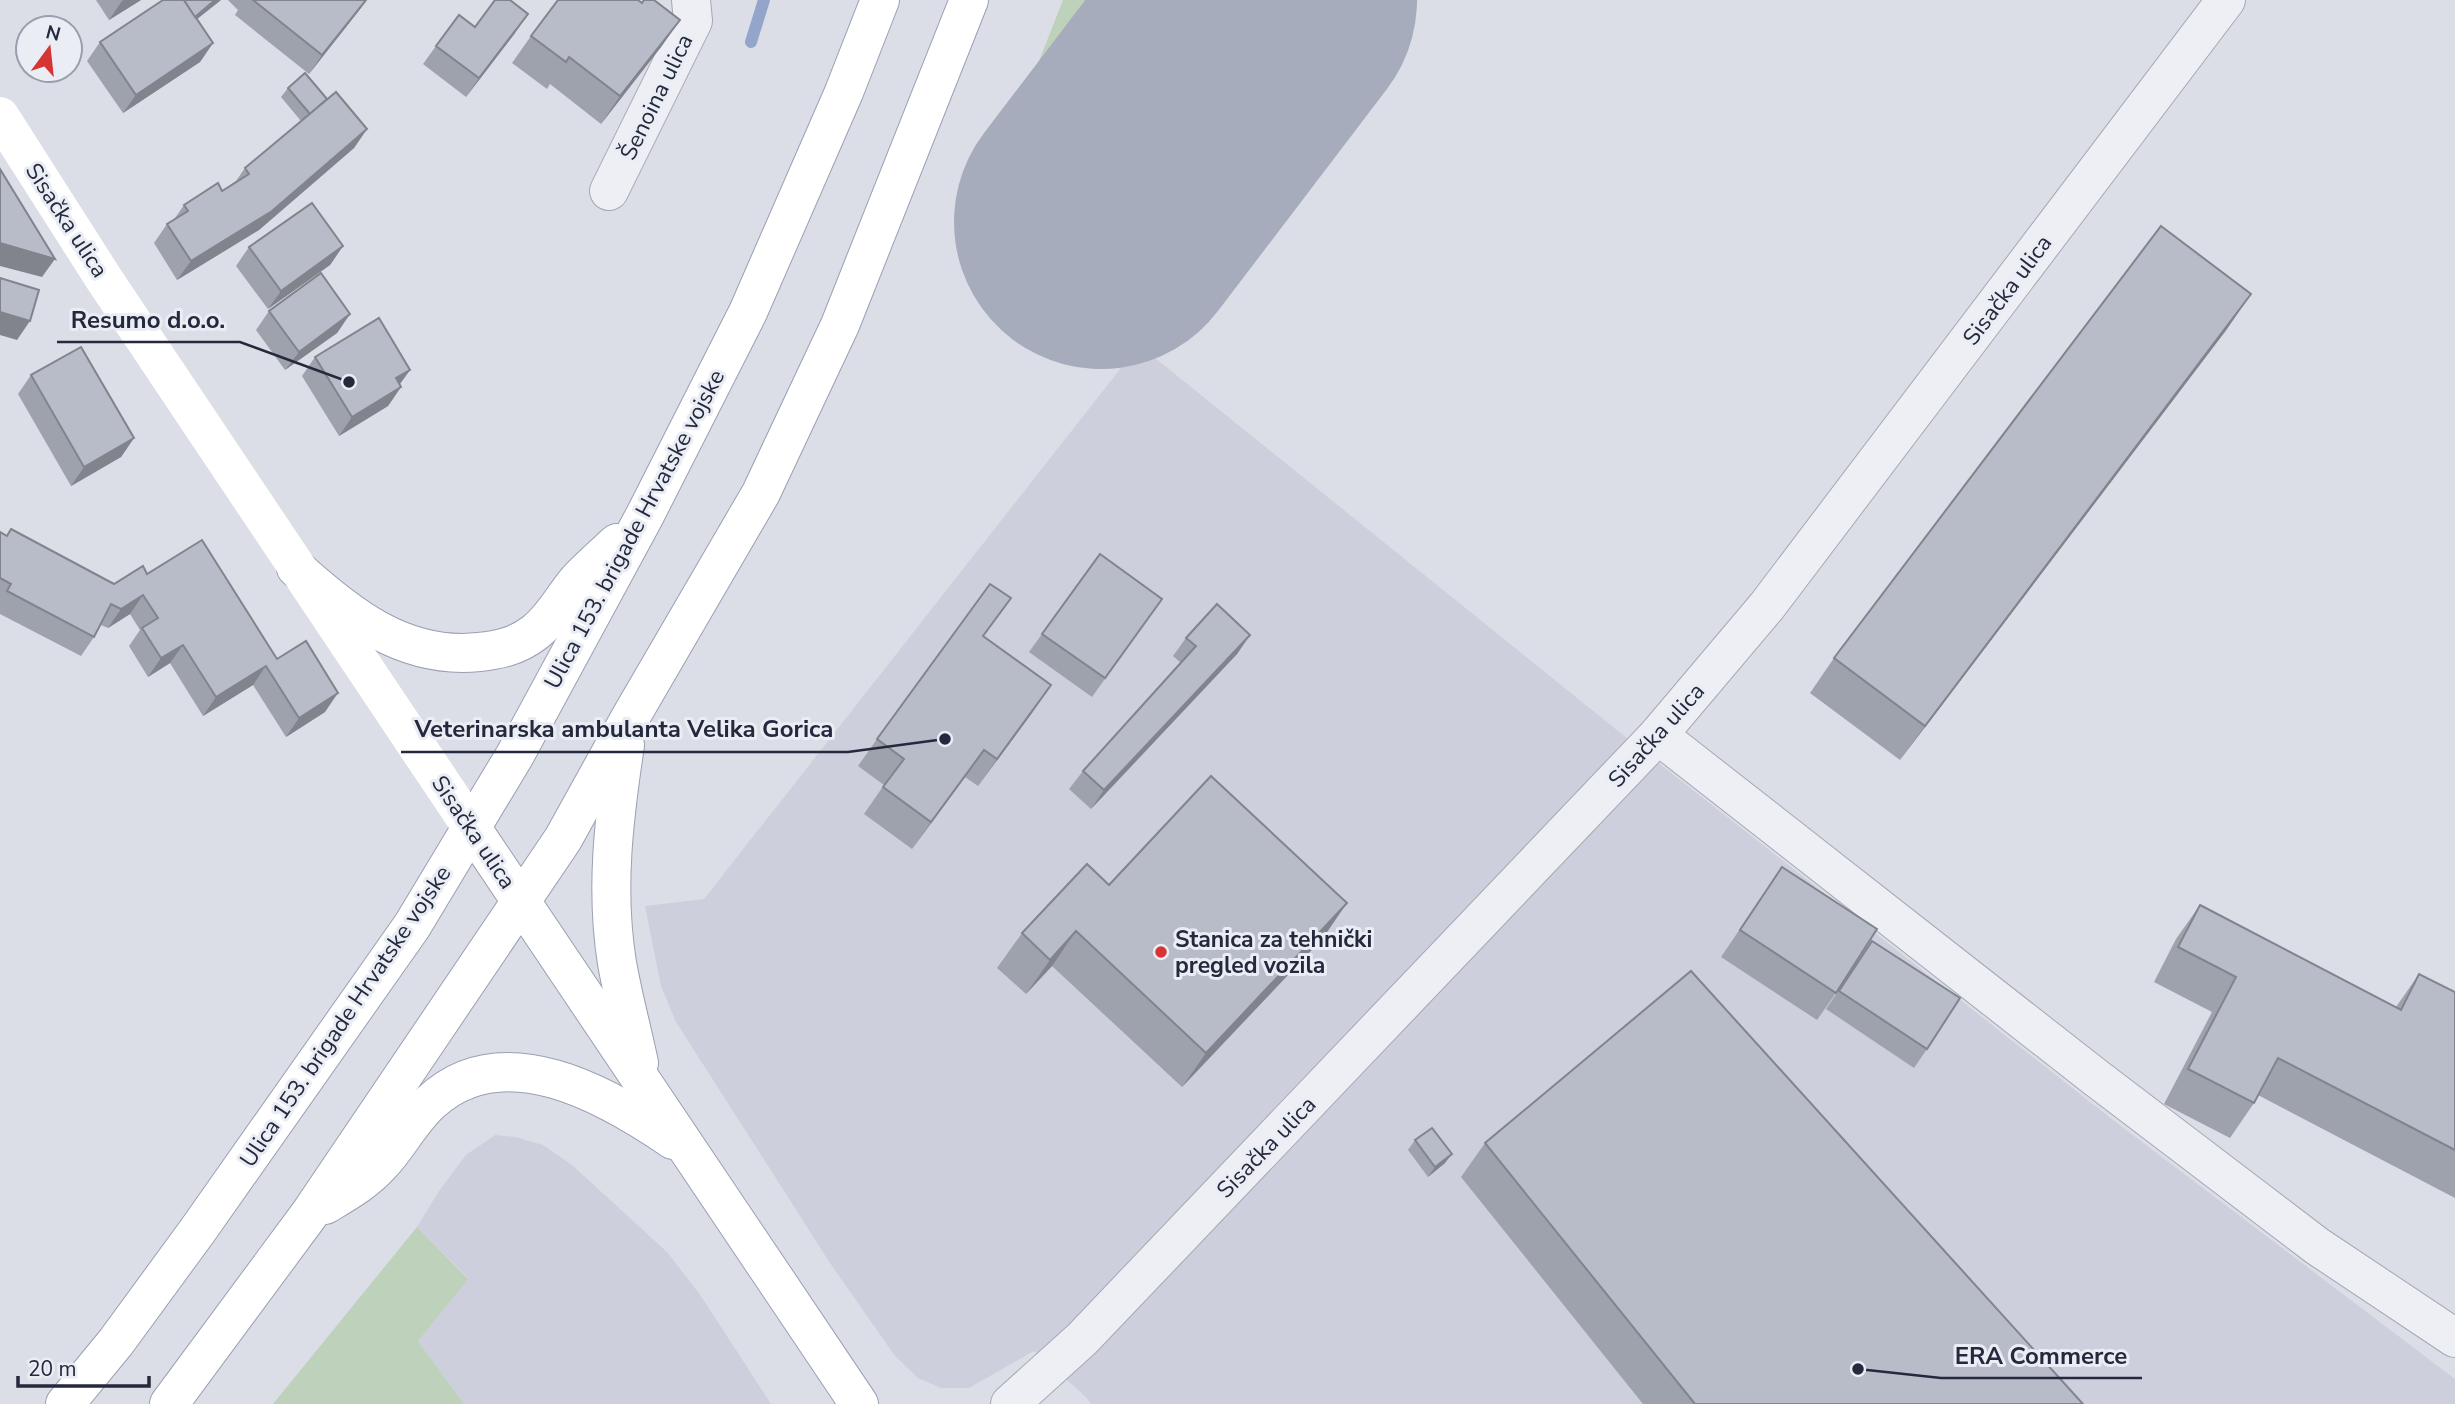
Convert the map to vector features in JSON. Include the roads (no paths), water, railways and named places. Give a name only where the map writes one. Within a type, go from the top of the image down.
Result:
[{"type":"main road","name":"Ulica 153. brigade Hrvatske vojske","points":[[65,1404],[116,1342],[198,1230],[404,937],[515,755],[644,517],[748,312],[844,92],[880,0]]},
{"type":"main road","points":[[169,1404],[311,1212],[563,839],[761,493],[840,325],[969,0]]},
{"type":"main road","name":"Sisačka ulica","points":[[0,116],[104,279],[296,568],[859,1404]]},
{"type":"main road","points":[[296,568],[333,602],[374,630],[402,643],[430,650],[467,654],[503,650],[534,633],[556,610],[578,580],[644,517]]},
{"type":"main road","points":[[630,718],[612,829],[612,907],[617,963],[644,1085]]},
{"type":"main road","points":[[311,1212],[353,1189],[381,1164],[429,1103],[471,1076],[506,1072],[538,1075],[570,1083],[641,1118],[688,1150]]},
{"type":"street","name":"Šenoina ulica","points":[[609,191],[693,21],[691,0]]},
{"type":"street","name":"Sisačka ulica","points":[[1010,1404],[1082,1339],[1658,735],[1767,606],[2227,0]]},
{"type":"street","points":[[1658,735],[2095,1077],[2295,1229],[2455,1338]]},
{"type":"waterway","points":[[751,42],[764,0]]},
{"type":"place","name":"Resumo d.o.o.","points":[[349,382]]},
{"type":"place","name":"Veterinarska ambulanta Velika Gorica","points":[[945,739]]},
{"type":"place","name":"Stanica za tehnički pregled vozila","points":[[1161,952]]},
{"type":"place","name":"ERA Commerce","points":[[1858,1369]]}]
